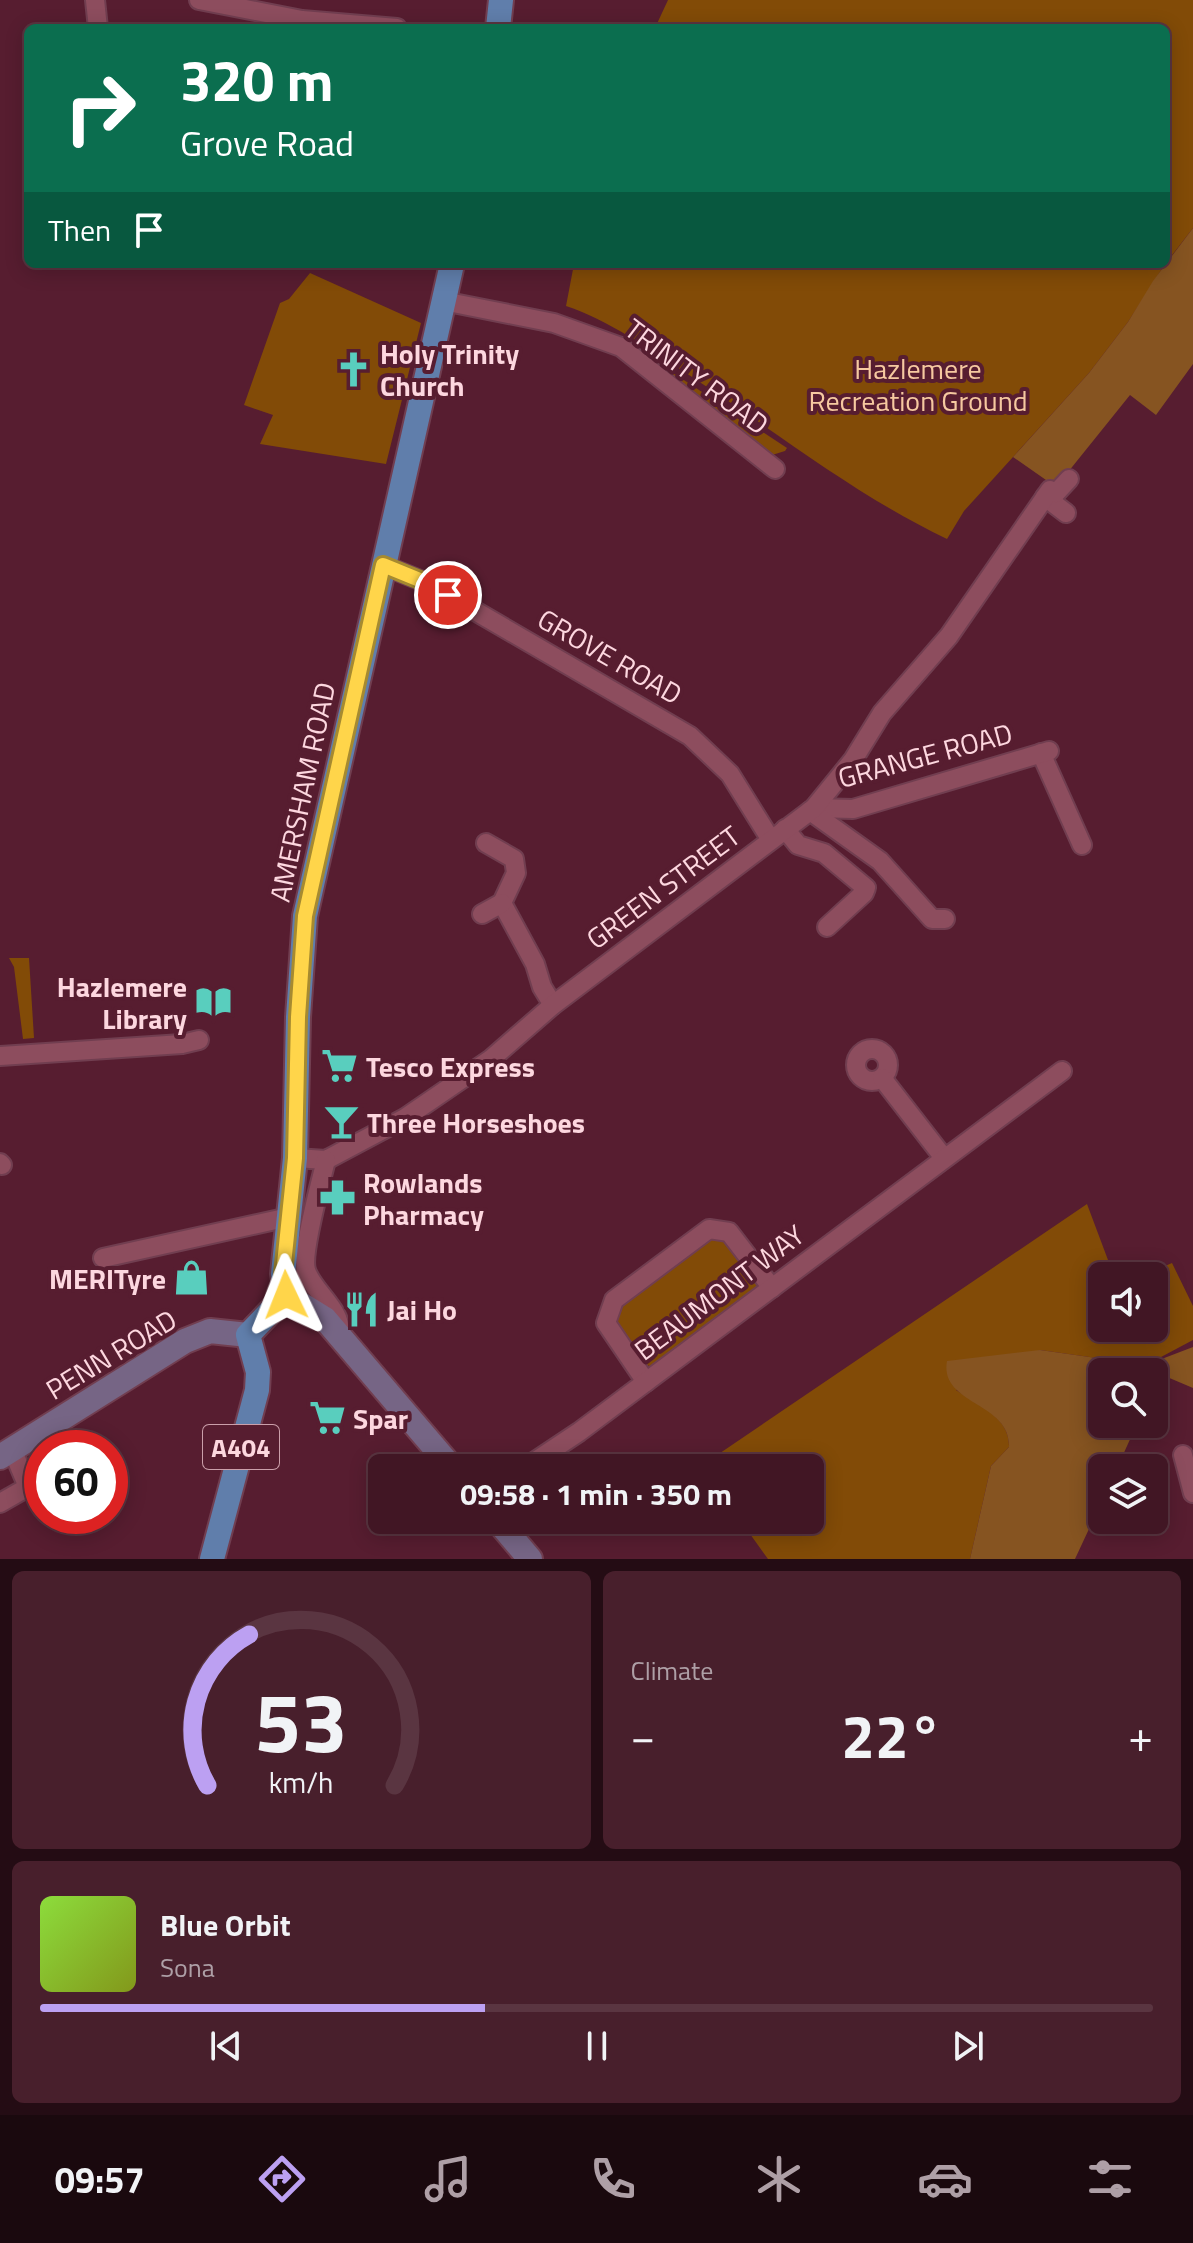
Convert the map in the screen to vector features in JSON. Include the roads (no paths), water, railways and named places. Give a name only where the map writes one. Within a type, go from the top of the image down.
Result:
[{"type":"main road","points":[[498,24],[501,0]]},
{"type":"main road","name":"AMERSHAM ROAD","points":[[286,1295],[283,1274],[295,1158],[298,1017],[305,916],[451,268]]},
{"type":"main road","points":[[248,1335],[286,1295]]},
{"type":"main road","name":"A404","points":[[212,1559],[257,1390],[258,1372],[248,1335]]},
{"type":"street","points":[[95,0],[98,24]]},
{"type":"street","points":[[199,0],[338,24]]},
{"type":"street","name":"TRINITY ROAD","points":[[443,301],[554,323],[621,347],[775,469]]},
{"type":"street","name":"GREEN STREET","points":[[326,1160],[405,1118],[491,1059],[553,1005],[812,810],[853,760],[882,713],[949,636],[1050,490],[1056,493],[1069,479]]},
{"type":"street","points":[[1045,497],[1066,513]]},
{"type":"street","name":"GROVE ROAD","points":[[383,565],[427,583],[690,736],[730,774],[778,834]]},
{"type":"street","name":"GRANGE ROAD","points":[[812,810],[853,809],[1045,752],[1070,824],[1082,845]]},
{"type":"street","points":[[812,810],[880,861],[906,902],[932,919],[945,919]]},
{"type":"street","points":[[778,834],[798,845],[824,853],[866,888],[827,927]]},
{"type":"street","points":[[482,914],[502,903],[516,873],[514,859],[486,843]]},
{"type":"street","points":[[502,903],[553,1005]]},
{"type":"street","points":[[0,1056],[182,1044],[199,1040]]},
{"type":"street","name":"BEAUMONT WAY","points":[[546,1454],[1062,1071]]},
{"type":"street","points":[[882,1078],[944,1158]]},
{"type":"street","points":[[295,1158],[326,1160],[304,1265],[311,1284],[336,1314],[341,1327],[338,1334]]},
{"type":"street","points":[[103,1258],[289,1217]]},
{"type":"street","points":[[646,1382],[606,1323],[614,1300],[709,1229],[729,1232],[772,1288]]},
{"type":"street","points":[[286,1295],[325,1319],[440,1454]]},
{"type":"street","name":"PENN ROAD","points":[[0,1503],[28,1487],[6,1453],[185,1341],[210,1331],[248,1335]]},
{"type":"street","points":[[1183,1455],[1193,1493]]},
{"type":"street","points":[[509,1534],[530,1559]]},
{"type":"place","name":"Holy Trinity Church","points":[[354,369]]},
{"type":"place","name":"Hazlemere Library","points":[[213,1002]]},
{"type":"place","name":"Tesco Express","points":[[340,1066]]},
{"type":"place","name":"Three Horseshoes","points":[[341,1122]]},
{"type":"place","name":"Rowlands Pharmacy","points":[[337,1198]]},
{"type":"place","name":"MERITyre","points":[[192,1278]]},
{"type":"place","name":"Jai Ho","points":[[361,1309]]},
{"type":"place","name":"Spar","points":[[327,1418]]},
{"type":"park label","name":"Hazlemere Recreation Ground","points":[[918,384]]}]
